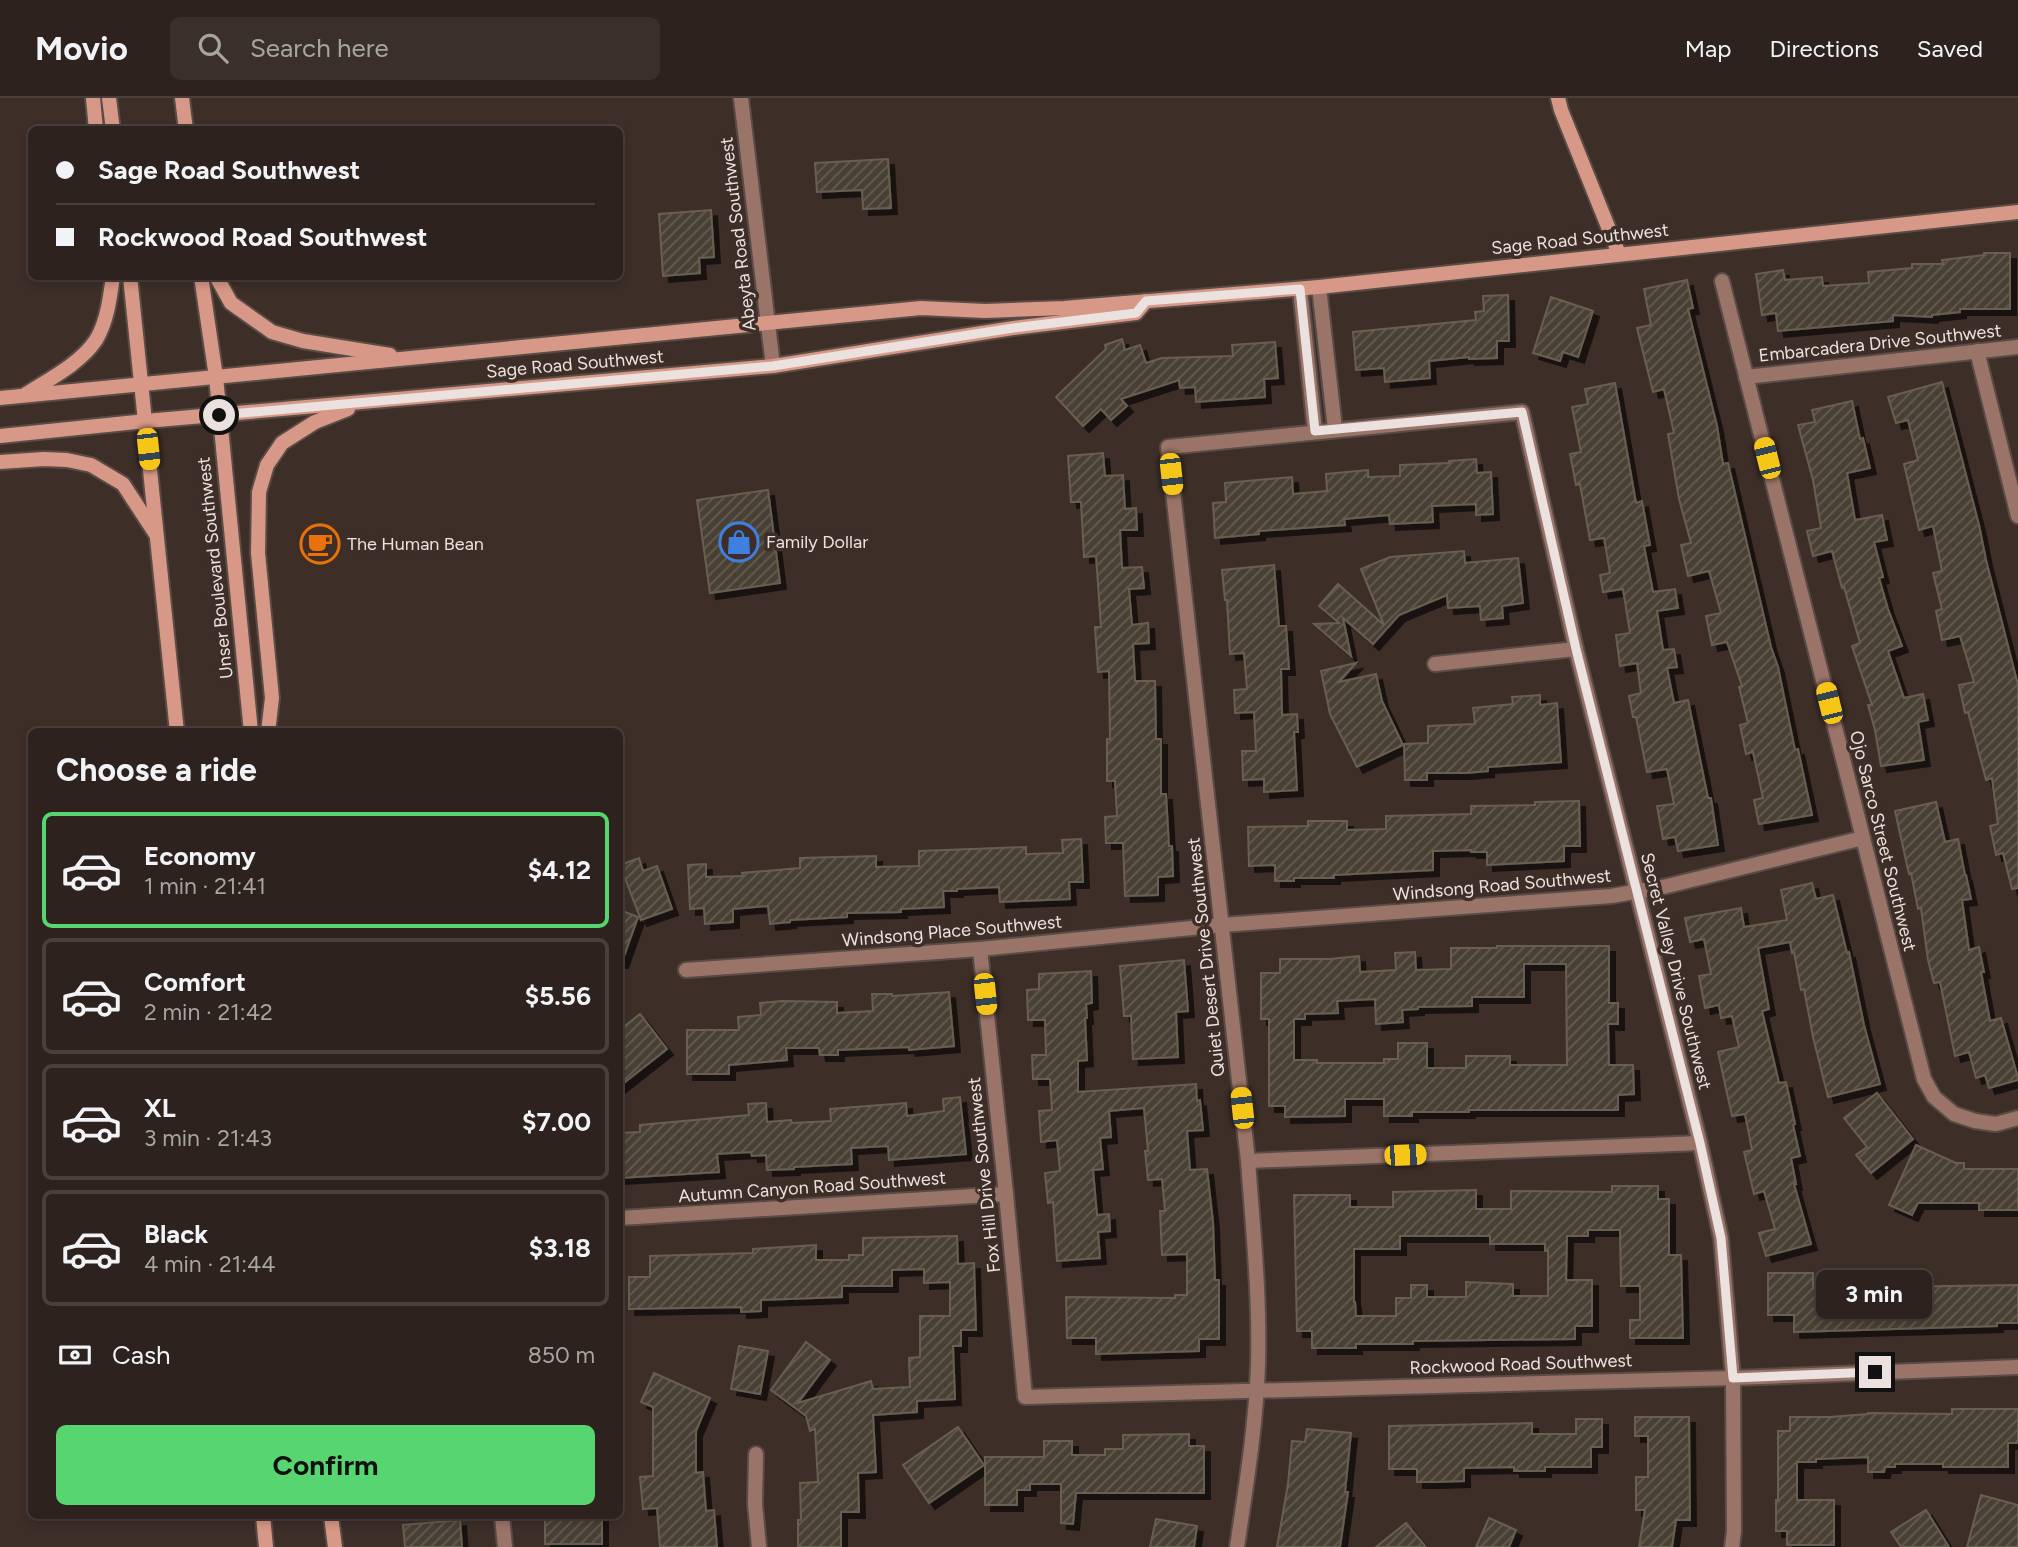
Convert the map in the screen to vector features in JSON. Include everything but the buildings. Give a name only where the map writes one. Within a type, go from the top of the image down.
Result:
[{"type":"street","points":[[93,98],[96,126]]},
{"type":"street","points":[[109,98],[112,126]]},
{"type":"street","points":[[182,98],[186,126]]},
{"type":"street","name":"Abeyta Road Southwest","points":[[741,98],[773,366]]},
{"type":"street","points":[[1558,98],[1619,254]]},
{"type":"street","name":"Sage Road Southwest","points":[[0,398],[921,308],[985,311],[1064,308],[1300,289],[2018,212]]},
{"type":"street","points":[[25,395],[81,357],[96,340],[108,308],[112,280]]},
{"type":"street","points":[[130,280],[177,728]]},
{"type":"street","name":"Unser Boulevard Southwest","points":[[202,280],[216,377],[251,728]]},
{"type":"street","points":[[218,280],[231,303],[272,332],[303,341],[408,358]]},
{"type":"street","name":"Ojo Sarco Street Southwest","points":[[1722,281],[1924,1079],[1934,1097],[1954,1114],[1996,1124],[2018,1118]]},
{"type":"street","points":[[1300,289],[1315,431],[1335,429],[1320,287]]},
{"type":"street","name":"Sage Road Southwest","points":[[0,436],[773,366],[1013,328],[1136,313],[1146,301]]},
{"type":"street","name":"Embarcadera Drive Southwest","points":[[1746,377],[2018,347]]},
{"type":"street","points":[[1977,351],[2018,516]]},
{"type":"street","points":[[268,728],[272,698],[258,553],[259,492],[267,465],[282,443],[315,422],[365,403]]},
{"type":"street","name":"Secret Valley Drive Southwest","points":[[1335,429],[1522,412],[1576,649],[1700,1143],[1721,1238],[1733,1378],[1732,1547]]},
{"type":"street","name":"Quiet Desert Drive Southwest","points":[[1237,1547],[1249,1467],[1256,1391],[1257,1278],[1248,1161],[1168,447],[1315,431]]},
{"type":"street","points":[[0,462],[44,459],[91,465],[124,484],[156,535]]},
{"type":"street","points":[[1435,664],[1576,649]]},
{"type":"street","name":"Windsong Road Southwest","points":[[1222,925],[1611,896],[1863,838]]},
{"type":"street","name":"Windsong Place Southwest","points":[[686,970],[980,949],[1222,925]]},
{"type":"street","name":"Fox Hill Drive Southwest","points":[[980,949],[1025,1397]]},
{"type":"street","points":[[1248,1161],[1700,1143]]},
{"type":"street","name":"Autumn Canyon Road Southwest","points":[[623,1218],[1006,1194]]},
{"type":"street","name":"Rockwood Road Southwest","points":[[1025,1397],[1733,1378],[2018,1367]]},
{"type":"street","points":[[757,1454],[755,1504],[759,1547]]},
{"type":"street","points":[[263,1519],[266,1547]]},
{"type":"street","points":[[331,1519],[335,1547]]},
{"type":"street","points":[[502,1519],[505,1547]]},
{"type":"place","name":"Family Dollar","points":[[739,542]]},
{"type":"place","name":"The Human Bean","points":[[320,544]]},
{"type":"route","points":[[219,415],[773,366],[1013,328],[1136,313],[1146,301],[1300,289],[1315,431],[1522,412],[1576,649],[1700,1143],[1721,1238],[1733,1378],[1875,1372]]}]
